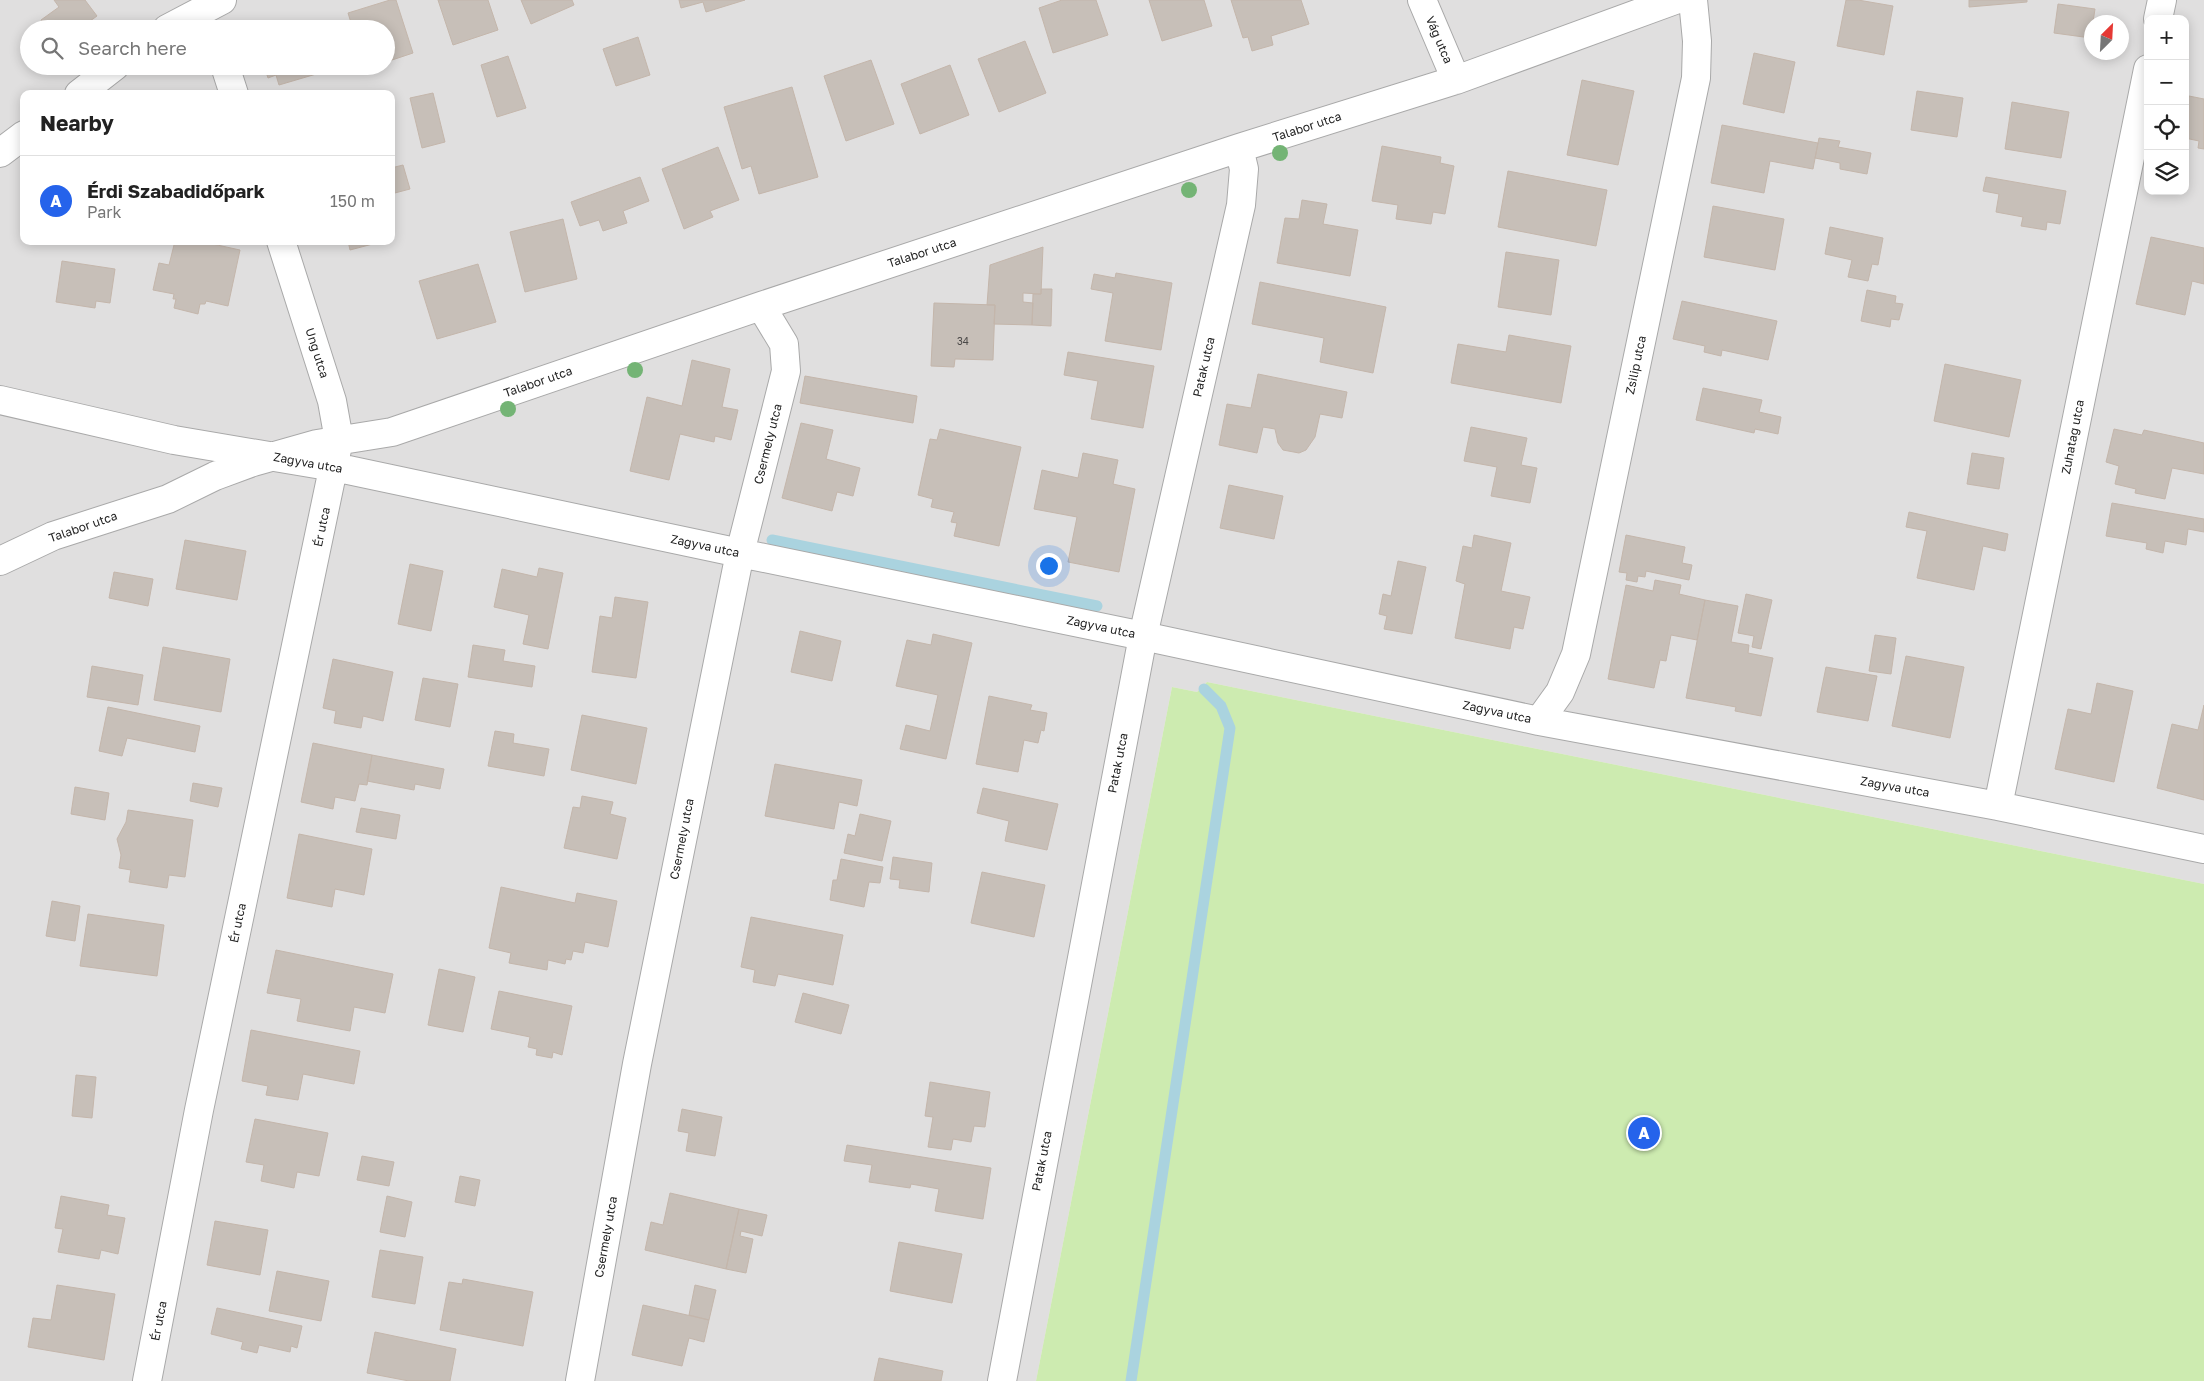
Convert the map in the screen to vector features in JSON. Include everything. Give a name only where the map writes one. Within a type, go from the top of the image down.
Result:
[{"type":"street","name":"Vág utca","points":[[1422,0],[1456,80]]},
{"type":"street","name":"Talabor utca","points":[[0,561],[53,536],[168,499],[215,476],[272,457],[339,440],[392,432],[761,306],[1239,148],[1456,80],[1675,0]]},
{"type":"street","name":"Zsilip utca","points":[[1539,721],[1560,692],[1576,654],[1696,78],[1698,40],[1692,0]]},
{"type":"street","points":[[2159,15],[2162,0]]},
{"type":"street","points":[[187,20],[212,9]]},
{"type":"street","points":[[84,90],[103,75]]},
{"type":"street","points":[[228,75],[233,90]]},
{"type":"street","name":"Zuhatag utca","points":[[1998,806],[2144,89]]},
{"type":"street","points":[[0,153],[20,138]]},
{"type":"street","name":"Patak utca","points":[[1002,1381],[1143,636],[1241,205],[1244,169],[1239,148]]},
{"type":"street","name":"Ung utca","points":[[282,245],[332,401],[339,440],[334,467]]},
{"type":"street","name":"Csermely utca","points":[[580,1381],[637,1064],[740,553],[786,371],[784,344],[761,306]]},
{"type":"street","name":"Zagyva utca","points":[[0,400],[174,440],[334,467],[1539,721],[1998,806],[2204,849]]},
{"type":"street","points":[[168,499],[184,478],[189,467],[186,454],[174,440]]},
{"type":"street","name":"Ér utca","points":[[147,1381],[198,1110],[334,467]]},
{"type":"shaded area","points":[[0,0],[2204,0],[2204,884],[1207,682],[1197,692],[1172,687],[1036,1381],[0,1381]]},
{"type":"green space","points":[[1207,682],[2204,884],[2204,1381],[1036,1381],[1172,687],[1197,692]]},
{"type":"building","points":[[54,0],[85,0],[97,16],[91,20],[41,20],[59,7]]},
{"type":"building","points":[[390,0],[396,0],[413,53],[395,59],[395,20],[350,20],[348,13]]},
{"type":"building","points":[[438,0],[488,0],[498,30],[453,45]]},
{"type":"building","points":[[521,0],[572,0],[574,5],[531,24]]},
{"type":"building","points":[[679,0],[745,0],[706,12],[703,2],[681,8]]},
{"type":"building","points":[[1062,0],[1096,0],[1108,35],[1053,53],[1039,8]]},
{"type":"building","points":[[1149,0],[1204,0],[1212,26],[1162,41]]},
{"type":"building","points":[[1231,0],[1301,0],[1309,24],[1271,36],[1273,45],[1252,51],[1248,37],[1243,38]]},
{"type":"building","points":[[1846,0],[1858,0],[1893,6],[1884,55],[1837,46]]},
{"type":"building","points":[[1969,0],[2027,0],[2027,2],[1969,7]]},
{"type":"building","points":[[2058,4],[2095,9],[2094,15],[2084,15],[2084,37],[2054,33]]},
{"type":"building","points":[[638,37],[650,75],[616,86],[603,49]]},
{"type":"building","points":[[1025,41],[1046,93],[999,112],[978,59]]},
{"type":"building","points":[[1754,53],[1795,62],[1784,113],[1743,104]]},
{"type":"building","points":[[508,56],[526,108],[497,117],[481,65]]},
{"type":"building","points":[[871,60],[894,124],[846,141],[824,76]]},
{"type":"building","points":[[950,65],[969,115],[920,134],[901,84]]},
{"type":"building","points":[[276,75],[313,75],[279,85]]},
{"type":"building","points":[[1582,80],[1634,91],[1618,165],[1567,155]]},
{"type":"building","points":[[792,87],[818,177],[759,194],[751,166],[742,169],[724,107]]},
{"type":"building","points":[[1917,91],[1963,98],[1957,137],[1911,130]]},
{"type":"building","points":[[433,93],[445,142],[422,148],[410,98]]},
{"type":"building","points":[[2189,96],[2204,99],[2204,149],[2198,148],[2199,141],[2189,139]]},
{"type":"building","points":[[2012,102],[2069,112],[2061,158],[2005,149]]},
{"type":"building","points":[[1722,125],[1818,143],[1813,169],[1770,161],[1764,193],[1711,183]]},
{"type":"building","points":[[1819,138],[1840,141],[1838,147],[1871,153],[1867,174],[1840,169],[1840,163],[1815,158]]},
{"type":"building","points":[[1382,146],[1441,157],[1440,163],[1454,166],[1445,214],[1433,212],[1431,224],[1396,219],[1398,205],[1372,201]]},
{"type":"building","points":[[718,147],[739,200],[710,211],[713,217],[684,229],[662,169]]},
{"type":"building","points":[[403,165],[410,189],[395,193],[395,167]]},
{"type":"building","points":[[1508,171],[1607,190],[1596,246],[1498,227]]},
{"type":"building","points":[[640,177],[649,201],[623,211],[627,223],[603,231],[599,220],[580,226],[571,202]]},
{"type":"building","points":[[1986,177],[2066,191],[2060,224],[2047,222],[2046,230],[2021,226],[2023,217],[1996,212],[1999,194],[1983,191]]},
{"type":"building","points":[[1302,200],[1327,204],[1323,224],[1358,230],[1350,276],[1277,263],[1285,218],[1299,219]]},
{"type":"building","points":[[1713,206],[1784,219],[1775,270],[1704,257]]},
{"type":"building","points":[[563,219],[577,279],[525,292],[510,232]]},
{"type":"building","points":[[1830,227],[1883,238],[1878,265],[1872,264],[1868,281],[1848,277],[1852,260],[1825,254]]},
{"type":"building","points":[[2151,237],[2204,248],[2204,284],[2192,281],[2185,315],[2136,304]]},
{"type":"building","points":[[174,245],[217,245],[240,250],[228,306],[206,301],[205,304],[200,304],[198,314],[174,308],[176,299],[173,299],[174,294],[153,290],[159,263],[169,265]]},
{"type":"building","points":[[349,245],[369,245],[350,250]]},
{"type":"building","points":[[1043,247],[1041,294],[1023,293],[1023,302],[1033,303],[1032,325],[994,324],[995,305],[987,305],[990,265]]},
{"type":"building","points":[[1506,252],[1559,260],[1551,315],[1498,307]]},
{"type":"building","points":[[62,261],[115,269],[110,303],[96,301],[95,308],[56,302]]},
{"type":"building","points":[[478,264],[496,322],[437,339],[419,281]]},
{"type":"building","points":[[1116,273],[1172,283],[1161,350],[1105,341],[1113,293],[1091,289],[1094,274],[1115,278]]},
{"type":"building","points":[[1260,282],[1386,307],[1373,373],[1320,362],[1324,338],[1252,324]]},
{"type":"building","points":[[1041,289],[1052,289],[1051,326],[1032,325],[1033,294],[1041,294]]},
{"type":"building","points":[[1867,290],[1896,296],[1895,303],[1903,304],[1899,320],[1891,319],[1890,327],[1861,321]]},
{"type":"building","points":[[1682,301],[1777,321],[1768,360],[1722,350],[1721,356],[1704,352],[1705,346],[1673,339]]},
{"type":"building","points":[[934,303],[995,305],[993,360],[955,359],[954,367],[931,366]]},
{"type":"building","points":[[1509,335],[1571,346],[1561,403],[1451,383],[1458,344],[1506,352]]},
{"type":"building","points":[[1068,352],[1154,366],[1143,428],[1091,419],[1098,381],[1064,375]]},
{"type":"building","points":[[692,360],[730,369],[722,407],[738,410],[731,440],[715,436],[714,442],[680,434],[669,480],[630,471],[647,397],[682,406]]},
{"type":"building","points":[[1945,364],[2021,380],[2009,437],[1934,421]]},
{"type":"building","points":[[1258,374],[1347,392],[1342,418],[1320,414],[1315,437],[1306,450],[1299,453],[1283,450],[1278,443],[1275,429],[1263,427],[1257,453],[1219,445],[1227,404],[1251,408]]},
{"type":"building","points":[[805,376],[917,396],[913,423],[800,403]]},
{"type":"building","points":[[1703,388],[1762,400],[1759,412],[1781,417],[1778,434],[1755,429],[1754,433],[1696,420]]},
{"type":"building","points":[[801,423],[833,430],[826,459],[860,468],[853,496],[837,492],[832,511],[782,498]]},
{"type":"building","points":[[1471,427],[1527,438],[1521,465],[1537,468],[1530,503],[1491,496],[1497,467],[1464,461]]},
{"type":"building","points":[[940,429],[1021,447],[999,546],[954,536],[957,523],[951,522],[954,512],[931,507],[933,499],[918,495],[930,439],[937,440]]},
{"type":"building","points":[[2114,429],[2142,435],[2144,430],[2204,443],[2204,474],[2172,468],[2165,499],[2135,493],[2136,489],[2115,484],[2119,466],[2106,462]]},
{"type":"building","points":[[1083,453],[1118,460],[1113,484],[1135,489],[1119,572],[1068,562],[1077,517],[1034,509],[1042,470],[1078,478]]},
{"type":"building","points":[[1972,453],[2004,458],[1999,489],[1967,484]]},
{"type":"building","points":[[1229,485],[1283,496],[1274,539],[1220,528]]},
{"type":"building","points":[[2112,503],[2204,519],[2204,532],[2188,529],[2186,545],[2165,541],[2163,553],[2146,549],[2147,543],[2106,536]]},
{"type":"building","points":[[1909,512],[2008,534],[2005,551],[1983,546],[1974,590],[1917,578],[1927,531],[1906,527]]},
{"type":"building","points":[[1474,535],[1511,543],[1501,591],[1530,597],[1523,629],[1514,627],[1510,649],[1455,638],[1465,584],[1456,581],[1463,546],[1472,548]]},
{"type":"building","points":[[1626,535],[1685,547],[1682,563],[1692,565],[1689,580],[1646,571],[1645,577],[1638,576],[1637,582],[1626,580],[1627,573],[1619,572]]},
{"type":"building","points":[[185,540],[246,551],[237,600],[176,589]]},
{"type":"building","points":[[1398,561],[1426,567],[1412,634],[1384,629],[1387,616],[1379,614],[1383,594],[1391,596]]},
{"type":"building","points":[[410,564],[443,571],[431,631],[398,624]]},
{"type":"building","points":[[539,568],[563,573],[548,649],[523,644],[529,615],[494,607],[502,569],[537,577]]},
{"type":"building","points":[[114,572],[153,579],[148,606],[109,598]]},
{"type":"building","points":[[1655,580],[1681,585],[1679,594],[1705,600],[1697,640],[1671,635],[1666,661],[1660,660],[1654,688],[1608,679],[1626,585],[1653,591]]},
{"type":"building","points":[[1746,594],[1772,600],[1761,649],[1752,647],[1754,636],[1738,633]]},
{"type":"building","points":[[615,597],[648,602],[636,678],[592,672],[600,616],[612,618]]},
{"type":"building","points":[[1705,600],[1738,606],[1731,642],[1749,645],[1748,653],[1773,658],[1761,716],[1735,711],[1736,707],[1686,698]]},
{"type":"building","points":[[800,631],[841,641],[832,681],[791,672]]},
{"type":"building","points":[[933,634],[972,643],[946,759],[900,749],[906,725],[930,731],[938,695],[896,686],[907,640],[931,645]]},
{"type":"building","points":[[1875,635],[1896,638],[1891,674],[1869,671]]},
{"type":"building","points":[[473,645],[505,650],[503,661],[535,666],[532,687],[468,677]]},
{"type":"building","points":[[163,647],[230,659],[221,712],[154,700]]},
{"type":"building","points":[[1906,656],[1964,667],[1950,738],[1892,726]]},
{"type":"building","points":[[333,659],[393,672],[383,721],[363,716],[361,728],[334,723],[336,711],[323,708]]},
{"type":"building","points":[[92,666],[143,675],[138,705],[87,697]]},
{"type":"building","points":[[1826,667],[1877,676],[1868,721],[1817,712]]},
{"type":"building","points":[[423,678],[458,684],[450,727],[415,720]]},
{"type":"building","points":[[2097,683],[2133,691],[2114,782],[2055,769],[2068,709],[2091,714]]},
{"type":"building","points":[[989,696],[1032,705],[1030,710],[1047,713],[1044,731],[1041,730],[1038,743],[1024,740],[1018,772],[976,764]]},
{"type":"building","points":[[2204,705],[2204,800],[2157,788],[2172,724],[2198,730]]},
{"type":"building","points":[[108,707],[200,726],[195,752],[127,738],[122,756],[99,751]]},
{"type":"building","points":[[582,715],[647,728],[636,784],[571,770]]},
{"type":"building","points":[[495,731],[514,734],[513,743],[549,749],[544,776],[488,766]]},
{"type":"building","points":[[313,743],[372,755],[367,785],[359,784],[355,801],[335,797],[333,809],[301,802]]},
{"type":"building","points":[[372,755],[444,769],[440,789],[415,784],[414,790],[367,781]]},
{"type":"building","points":[[775,764],[862,780],[857,806],[839,802],[834,829],[765,816]]},
{"type":"building","points":[[193,783],[222,788],[218,807],[190,801]]},
{"type":"building","points":[[75,787],[109,793],[105,820],[71,814]]},
{"type":"building","points":[[983,788],[1058,804],[1047,850],[1005,841],[1009,821],[977,813]]},
{"type":"building","points":[[582,796],[613,802],[610,814],[626,818],[617,859],[564,848],[573,807],[580,808]]},
{"type":"building","points":[[361,808],[400,815],[396,839],[356,832]]},
{"type":"building","points":[[128,810],[193,820],[185,877],[169,875],[167,888],[129,882],[131,870],[119,868],[121,855],[117,839],[126,822]]},
{"type":"building","points":[[860,814],[891,821],[882,861],[844,853],[848,834],[855,836]]},
{"type":"building","points":[[299,834],[372,849],[364,895],[335,889],[332,907],[287,898]]},
{"type":"building","points":[[893,857],[932,863],[929,892],[899,888],[900,880],[890,879]]},
{"type":"building","points":[[841,859],[883,867],[880,883],[869,882],[864,907],[830,900],[833,880],[837,880]]},
{"type":"building","points":[[982,872],[1045,885],[1034,937],[971,923]]},
{"type":"building","points":[[501,887],[575,903],[577,893],[617,901],[608,947],[585,942],[583,953],[573,951],[571,960],[566,959],[565,964],[548,960],[547,970],[509,963],[511,953],[489,948]]},
{"type":"building","points":[[52,901],[80,906],[75,941],[46,936]]},
{"type":"building","points":[[88,914],[164,925],[157,976],[80,966]]},
{"type":"building","points":[[751,917],[843,935],[833,985],[778,974],[775,986],[753,982],[755,970],[741,967]]},
{"type":"building","points":[[276,950],[393,974],[385,1013],[354,1007],[350,1031],[297,1021],[301,999],[267,993]]},
{"type":"building","points":[[439,969],[475,977],[463,1032],[428,1025]]},
{"type":"building","points":[[499,991],[572,1006],[562,1055],[553,1052],[552,1058],[536,1055],[537,1049],[528,1047],[530,1037],[491,1029]]},
{"type":"building","points":[[803,993],[849,1005],[841,1034],[795,1022]]},
{"type":"building","points":[[251,1030],[360,1051],[354,1084],[303,1074],[298,1100],[266,1095],[268,1086],[242,1081]]},
{"type":"building","points":[[76,1075],[96,1077],[92,1118],[72,1116]]},
{"type":"building","points":[[930,1082],[990,1092],[985,1127],[974,1126],[971,1142],[953,1139],[951,1150],[928,1147],[933,1117],[925,1116]]},
{"type":"building","points":[[682,1109],[722,1117],[715,1156],[686,1151],[689,1133],[678,1131]]},
{"type":"building","points":[[255,1119],[328,1133],[319,1176],[297,1172],[294,1188],[261,1181],[264,1165],[246,1162]]},
{"type":"building","points":[[847,1145],[991,1168],[983,1219],[935,1211],[939,1189],[911,1184],[910,1188],[869,1182],[872,1165],[844,1161]]},
{"type":"building","points":[[362,1156],[394,1162],[389,1186],[357,1180]]},
{"type":"building","points":[[460,1176],[480,1180],[475,1206],[455,1202]]},
{"type":"building","points":[[670,1193],[739,1209],[726,1269],[645,1250],[651,1222],[663,1225]]},
{"type":"building","points":[[61,1196],[109,1205],[107,1215],[125,1218],[118,1254],[101,1250],[99,1259],[58,1252],[63,1229],[55,1228]]},
{"type":"building","points":[[387,1196],[412,1202],[405,1237],[380,1232]]},
{"type":"building","points":[[739,1209],[767,1215],[762,1236],[741,1231],[740,1236],[753,1239],[746,1273],[726,1269]]},
{"type":"building","points":[[215,1221],[268,1230],[260,1275],[207,1265]]},
{"type":"building","points":[[899,1242],[962,1254],[952,1303],[890,1291]]},
{"type":"building","points":[[380,1250],[423,1257],[415,1304],[372,1297]]},
{"type":"building","points":[[277,1271],[329,1281],[321,1321],[269,1311]]},
{"type":"building","points":[[463,1279],[533,1292],[523,1346],[440,1330],[449,1282],[462,1284]]},
{"type":"building","points":[[57,1285],[115,1294],[104,1360],[28,1347],[33,1318],[51,1320]]},
{"type":"building","points":[[695,1285],[716,1290],[709,1320],[689,1315]]},
{"type":"building","points":[[643,1305],[709,1320],[704,1342],[689,1338],[682,1366],[632,1355]]},
{"type":"building","points":[[217,1308],[302,1326],[297,1348],[291,1346],[290,1352],[259,1345],[257,1353],[241,1349],[243,1342],[211,1334]]},
{"type":"building","points":[[375,1332],[456,1349],[450,1381],[409,1381],[367,1373]]},
{"type":"building","points":[[879,1358],[943,1371],[941,1381],[874,1381]]},
{"type":"waterway","points":[[772,540],[1097,606]]},
{"type":"waterway","points":[[1131,1381],[1230,728],[1221,706],[1204,689]]},
{"type":"place","name":"Érdi Szabadidőpark","points":[[1644,1133]]}]
